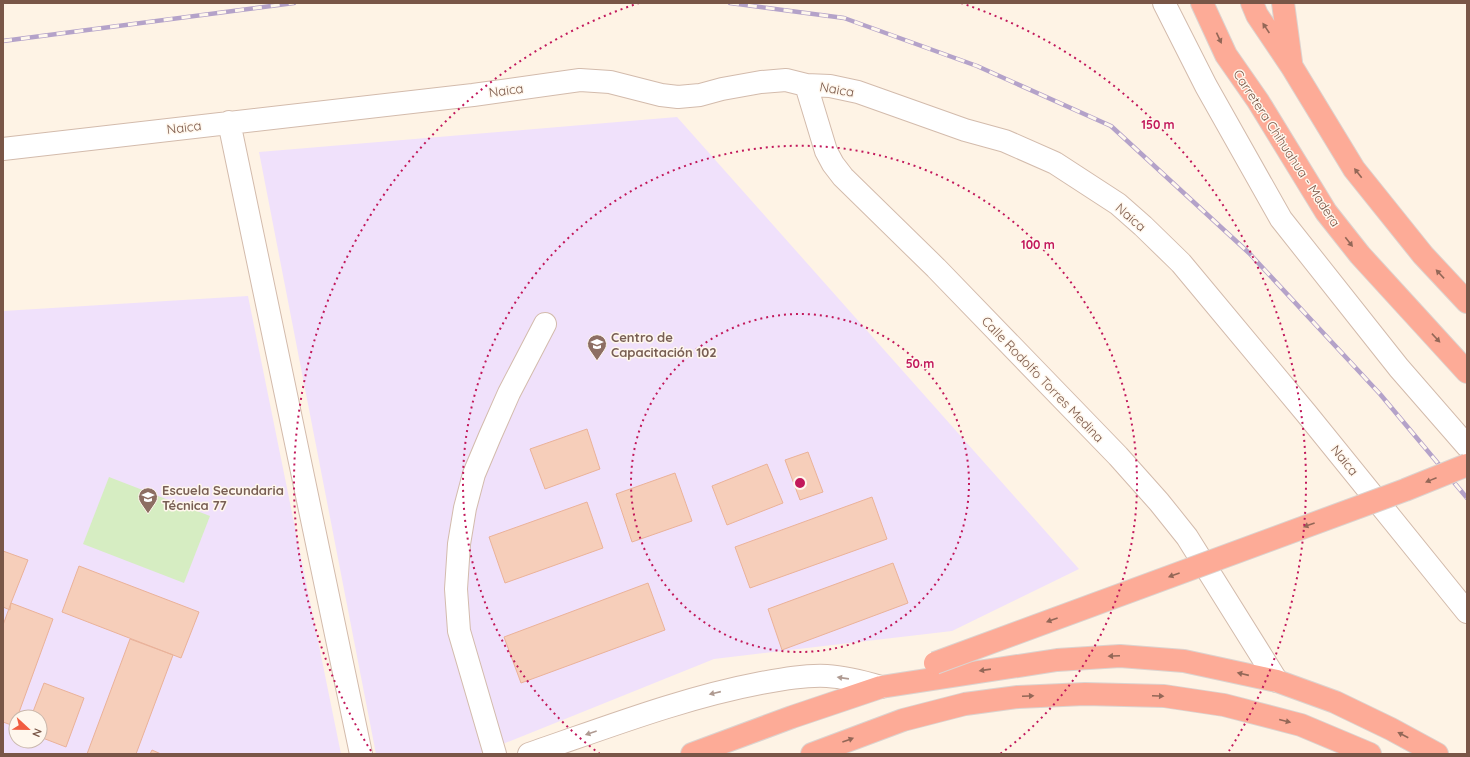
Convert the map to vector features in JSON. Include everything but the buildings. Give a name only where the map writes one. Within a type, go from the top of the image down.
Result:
[{"type":"highway","name":"Carretera Chihuahua - Madera","points":[[1202,3],[1226,55],[1258,101],[1326,212],[1360,255],[1467,372]]},
{"type":"highway","points":[[1252,3],[1257,15],[1292,67],[1354,168],[1422,255],[1467,302]]},
{"type":"highway","points":[[1283,3],[1292,67]]},
{"type":"highway","points":[[692,754],[792,717],[891,685],[935,663],[1467,466]]},
{"type":"highway","points":[[891,685],[1057,660],[1120,656],[1184,661],[1277,681],[1335,702],[1391,729],[1437,754]]},
{"type":"highway","points":[[812,754],[903,720],[965,704],[1018,697],[1086,694],[1164,696],[1224,705],[1301,725],[1370,754]]},
{"type":"street","points":[[1164,3],[1206,86],[1281,219],[1399,368],[1467,446]]},
{"type":"street","name":"Naica","points":[[3,149],[473,95],[580,80],[610,82],[678,97],[700,95],[722,89],[761,82],[786,80],[806,85],[830,86],[858,92],[965,130],[1005,141],[1055,163],[1118,204],[1181,263],[1306,412],[1467,612]]},
{"type":"street","name":"Calle Rodolfo Torres Medina","points":[[806,85],[816,114],[821,137],[833,164],[843,176],[947,279],[1118,456],[1159,502],[1187,537],[1277,681]]},
{"type":"street","points":[[229,122],[361,754]]},
{"type":"street","points":[[495,754],[459,631],[456,589],[459,544],[465,508],[474,474],[509,393],[545,324]]},
{"type":"street","points":[[529,754],[707,695],[749,686],[807,676],[829,676],[891,685]]},
{"type":"shaded area","name":"Centro de Capacitación 102","points":[[677,117],[1079,569],[952,631],[714,659],[478,754],[376,754],[259,152]]},
{"type":"shaded area","name":"Escuela Secundaria Técnica 77","points":[[248,296],[341,754],[3,754],[3,311]]},
{"type":"green space","points":[[109,477],[210,516],[184,583],[83,544]]},
{"type":"railway","points":[[3,41],[294,3]]},
{"type":"railway","points":[[730,3],[844,18],[977,66],[1111,126],[1249,253],[1380,394],[1467,498]]},
{"type":"place","name":"Centro de Capacitación 102","points":[[597,361]]},
{"type":"place","name":"Escuela Secundaria Técnica 77","points":[[148,514]]}]
